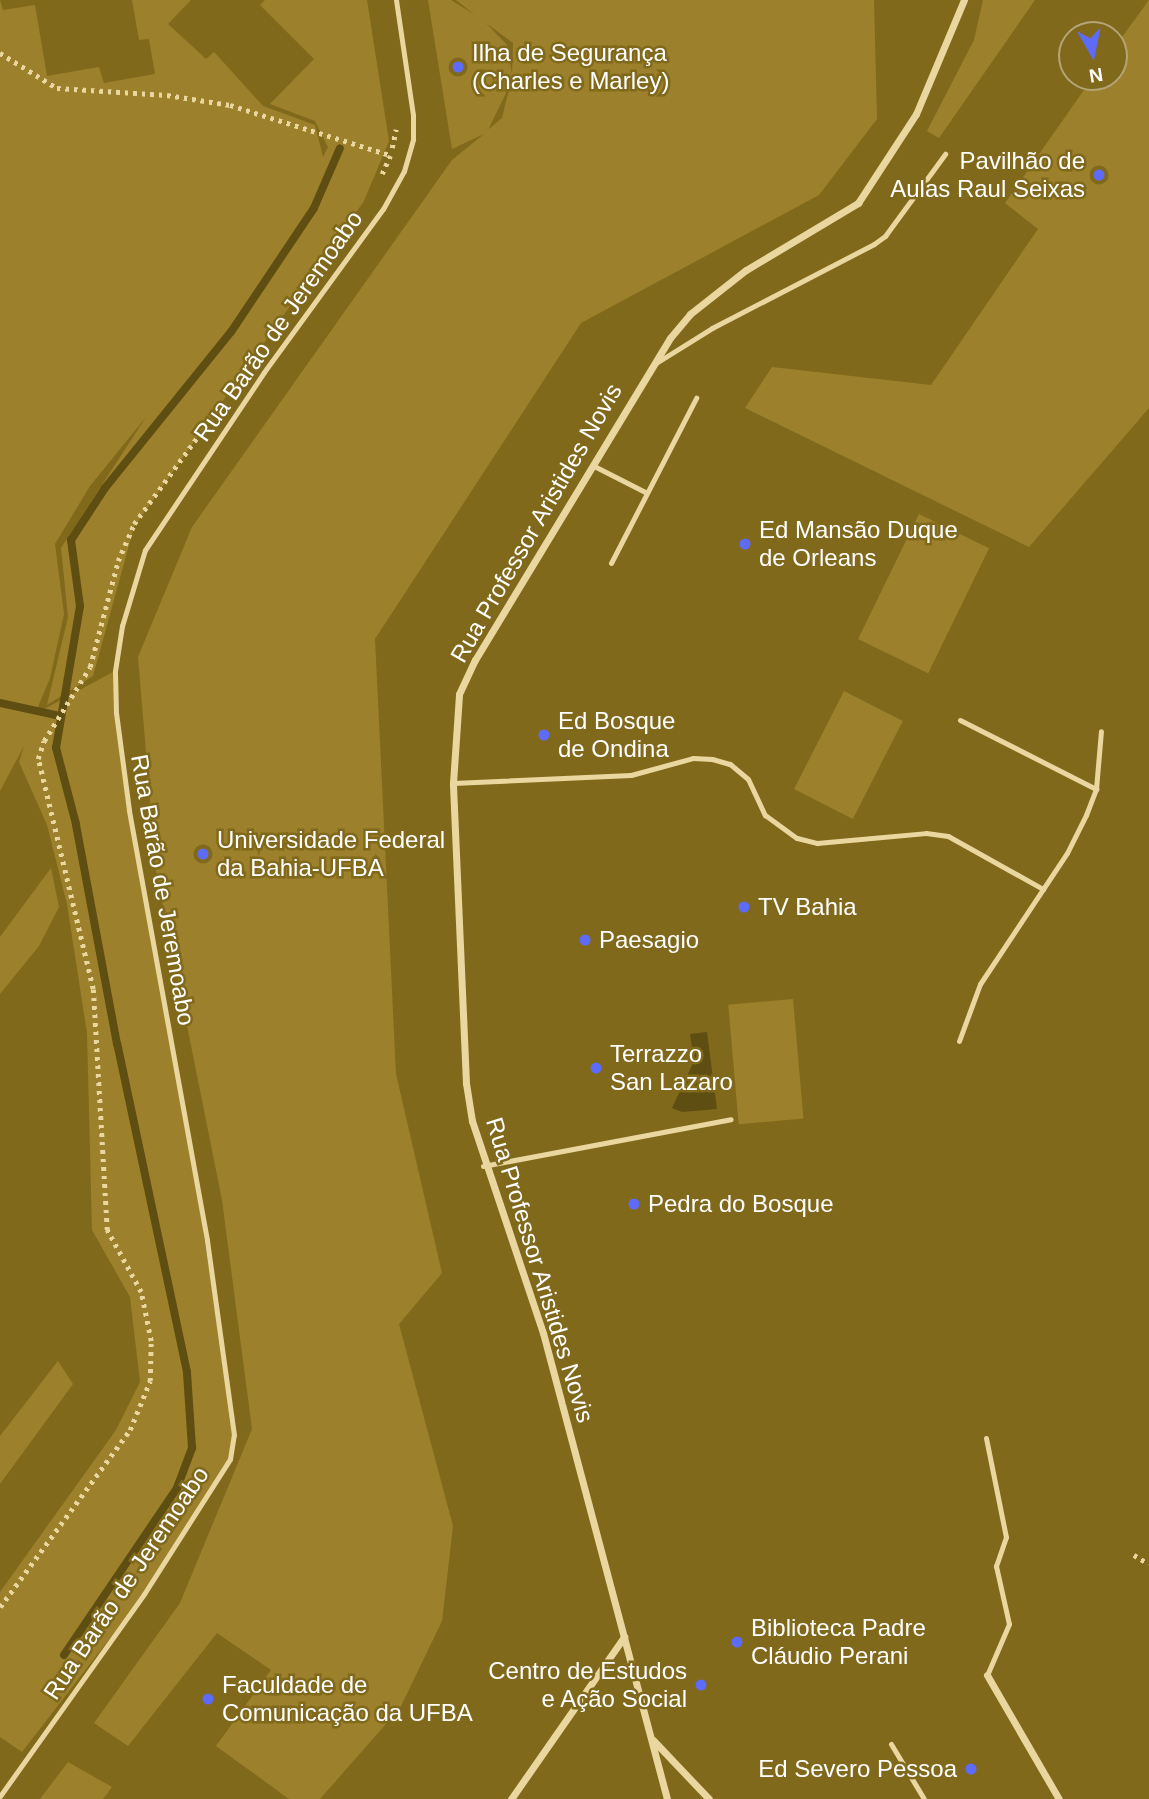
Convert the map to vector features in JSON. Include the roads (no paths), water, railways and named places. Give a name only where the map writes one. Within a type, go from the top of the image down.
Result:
[{"type":"street","name":"Rua Professor Aristides Novis","points":[[667,1799],[542,1333],[483,1166],[466,1083],[453,783],[459,695],[475,660],[594,466],[650,367],[690,314],[715,292],[858,203],[916,114],[964,0]]},
{"type":"street","points":[[512,1799],[624,1637]]},
{"type":"street","points":[[987,1675],[1059,1799]]},
{"type":"street","points":[[653,1739],[709,1799]]},
{"type":"lane","name":"Rua Barão de Jeremoabo","points":[[0,1796],[144,1594],[230,1460],[234,1435],[207,1240],[129,810],[116,713],[115,671],[122,626],[145,550],[264,372],[383,209],[404,171],[413,139],[413,115],[396,0]]},
{"type":"lane","points":[[650,367],[712,328],[874,244],[885,236],[945,154]]},
{"type":"lane","points":[[611,563],[695,398]]},
{"type":"lane","points":[[594,466],[647,492]]},
{"type":"lane","points":[[960,720],[1096,789]]},
{"type":"lane","points":[[959,1041],[980,984],[1074,841],[1096,789],[1101,731]]},
{"type":"lane","points":[[453,783],[631,775],[693,758],[712,759],[730,764],[748,779],[765,815],[797,838],[817,843],[926,833],[948,836],[1043,889]]},
{"type":"lane","points":[[483,1166],[730,1119]]},
{"type":"lane","points":[[986,1438],[1006,1537],[996,1566],[1009,1624],[987,1675]]},
{"type":"lane","points":[[891,1744],[923,1799]]},
{"type":"waterway","points":[[64,1655],[177,1488],[192,1448],[187,1372],[117,1044],[76,824],[56,748],[80,606],[71,540],[105,488],[231,332],[314,208],[340,148]]},
{"type":"waterway","points":[[0,703],[60,716]]},
{"type":"place","name":"Ilha de Segurança (Charles e Marley)","points":[[458,67]]},
{"type":"place","name":"Pavilhão de Aulas Raul Seixas","points":[[1099,175]]},
{"type":"place","name":"Ed Mansão Duque de Orleans","points":[[745,544]]},
{"type":"place","name":"Ed Bosque de Ondina","points":[[544,735]]},
{"type":"place","name":"Universidade Federal da Bahia-UFBA","points":[[203,854]]},
{"type":"place","name":"TV Bahia","points":[[744,907]]},
{"type":"place","name":"Paesagio","points":[[585,940]]},
{"type":"place","name":"Terrazzo San Lazaro","points":[[596,1068]]},
{"type":"place","name":"Pedra do Bosque","points":[[634,1204]]},
{"type":"place","name":"Biblioteca Padre Cláudio Perani","points":[[737,1642]]},
{"type":"place","name":"Centro de Estudos e Ação Social","points":[[701,1685]]},
{"type":"place","name":"Faculdade de Comunicação da UFBA","points":[[208,1699]]},
{"type":"place","name":"Ed Severo Pessoa","points":[[971,1769]]}]
